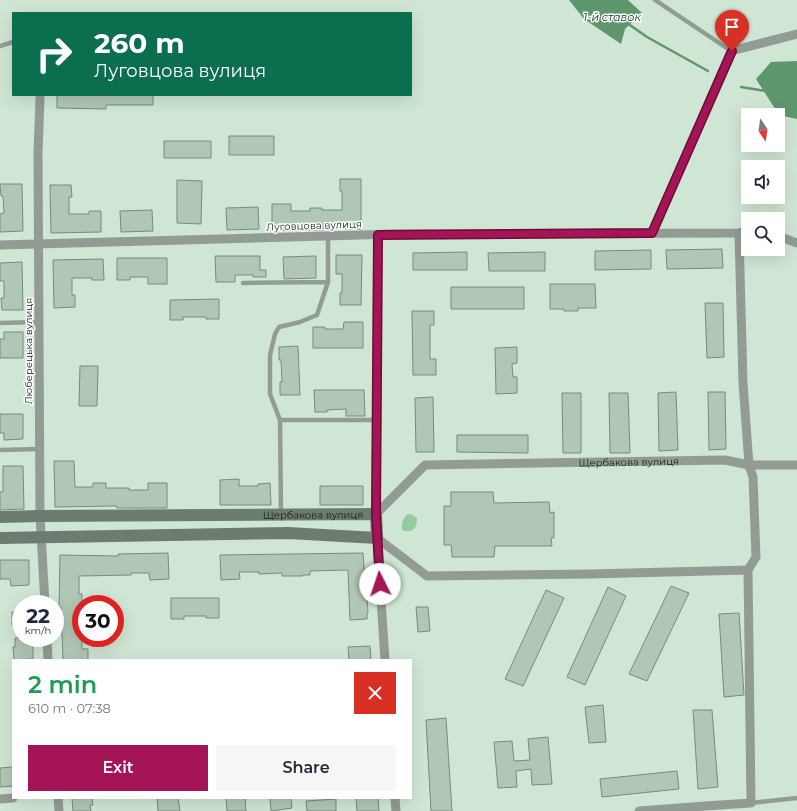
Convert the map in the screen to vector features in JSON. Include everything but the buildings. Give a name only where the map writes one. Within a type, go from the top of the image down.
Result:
[{"type":"street","points":[[652,233],[732,51],[797,34]]},
{"type":"street","name":"Люберецька вулиця","points":[[41,97],[38,154],[38,244],[40,516],[45,595]]},
{"type":"street","name":"Луговцова вулиця","points":[[0,245],[378,235],[741,232]]},
{"type":"street","points":[[378,235],[376,514],[385,659]]},
{"type":"street","points":[[785,239],[797,243]]},
{"type":"street","points":[[640,811],[751,803],[748,570],[756,556],[753,477],[749,465],[743,383],[744,256]]},
{"type":"street","name":"Щербакова вулиця","points":[[0,516],[376,514],[425,465],[725,460],[749,465],[797,465]]},
{"type":"street","name":"Щербакова вулиця","points":[[0,538],[288,533],[377,538]]},
{"type":"street","points":[[377,538],[427,576],[748,570]]},
{"type":"street","points":[[47,647],[48,659]]},
{"type":"street","points":[[0,799],[12,798]]},
{"type":"street","points":[[58,799],[59,811]]},
{"type":"street","points":[[395,799],[396,811]]},
{"type":"lane","points":[[655,0],[732,51]]},
{"type":"lane","points":[[0,46],[12,42]]},
{"type":"lane","points":[[281,514],[280,420],[270,394],[270,355],[279,327],[317,316],[328,282],[328,236]]},
{"type":"lane","points":[[243,283],[328,282]]},
{"type":"lane","points":[[0,323],[39,322]]},
{"type":"lane","points":[[280,420],[376,420]]},
{"type":"lane","points":[[0,450],[40,449]]},
{"type":"lane","points":[[751,803],[797,798]]},
{"type":"shaded area","points":[[408,514],[417,518],[416,525],[412,531],[402,530],[402,523]]},
{"type":"water","name":"1-й ставок","points":[[569,0],[628,0],[642,13],[625,29],[621,44],[584,19]]},
{"type":"water","points":[[797,61],[797,119],[785,116],[785,108],[775,108],[756,79],[771,62]]},
{"type":"waterway","points":[[627,23],[647,37],[708,71]]},
{"type":"waterway","points":[[741,87],[766,91]]},
{"type":"route","points":[[380,584],[376,514],[378,235],[652,233],[732,51]]}]
